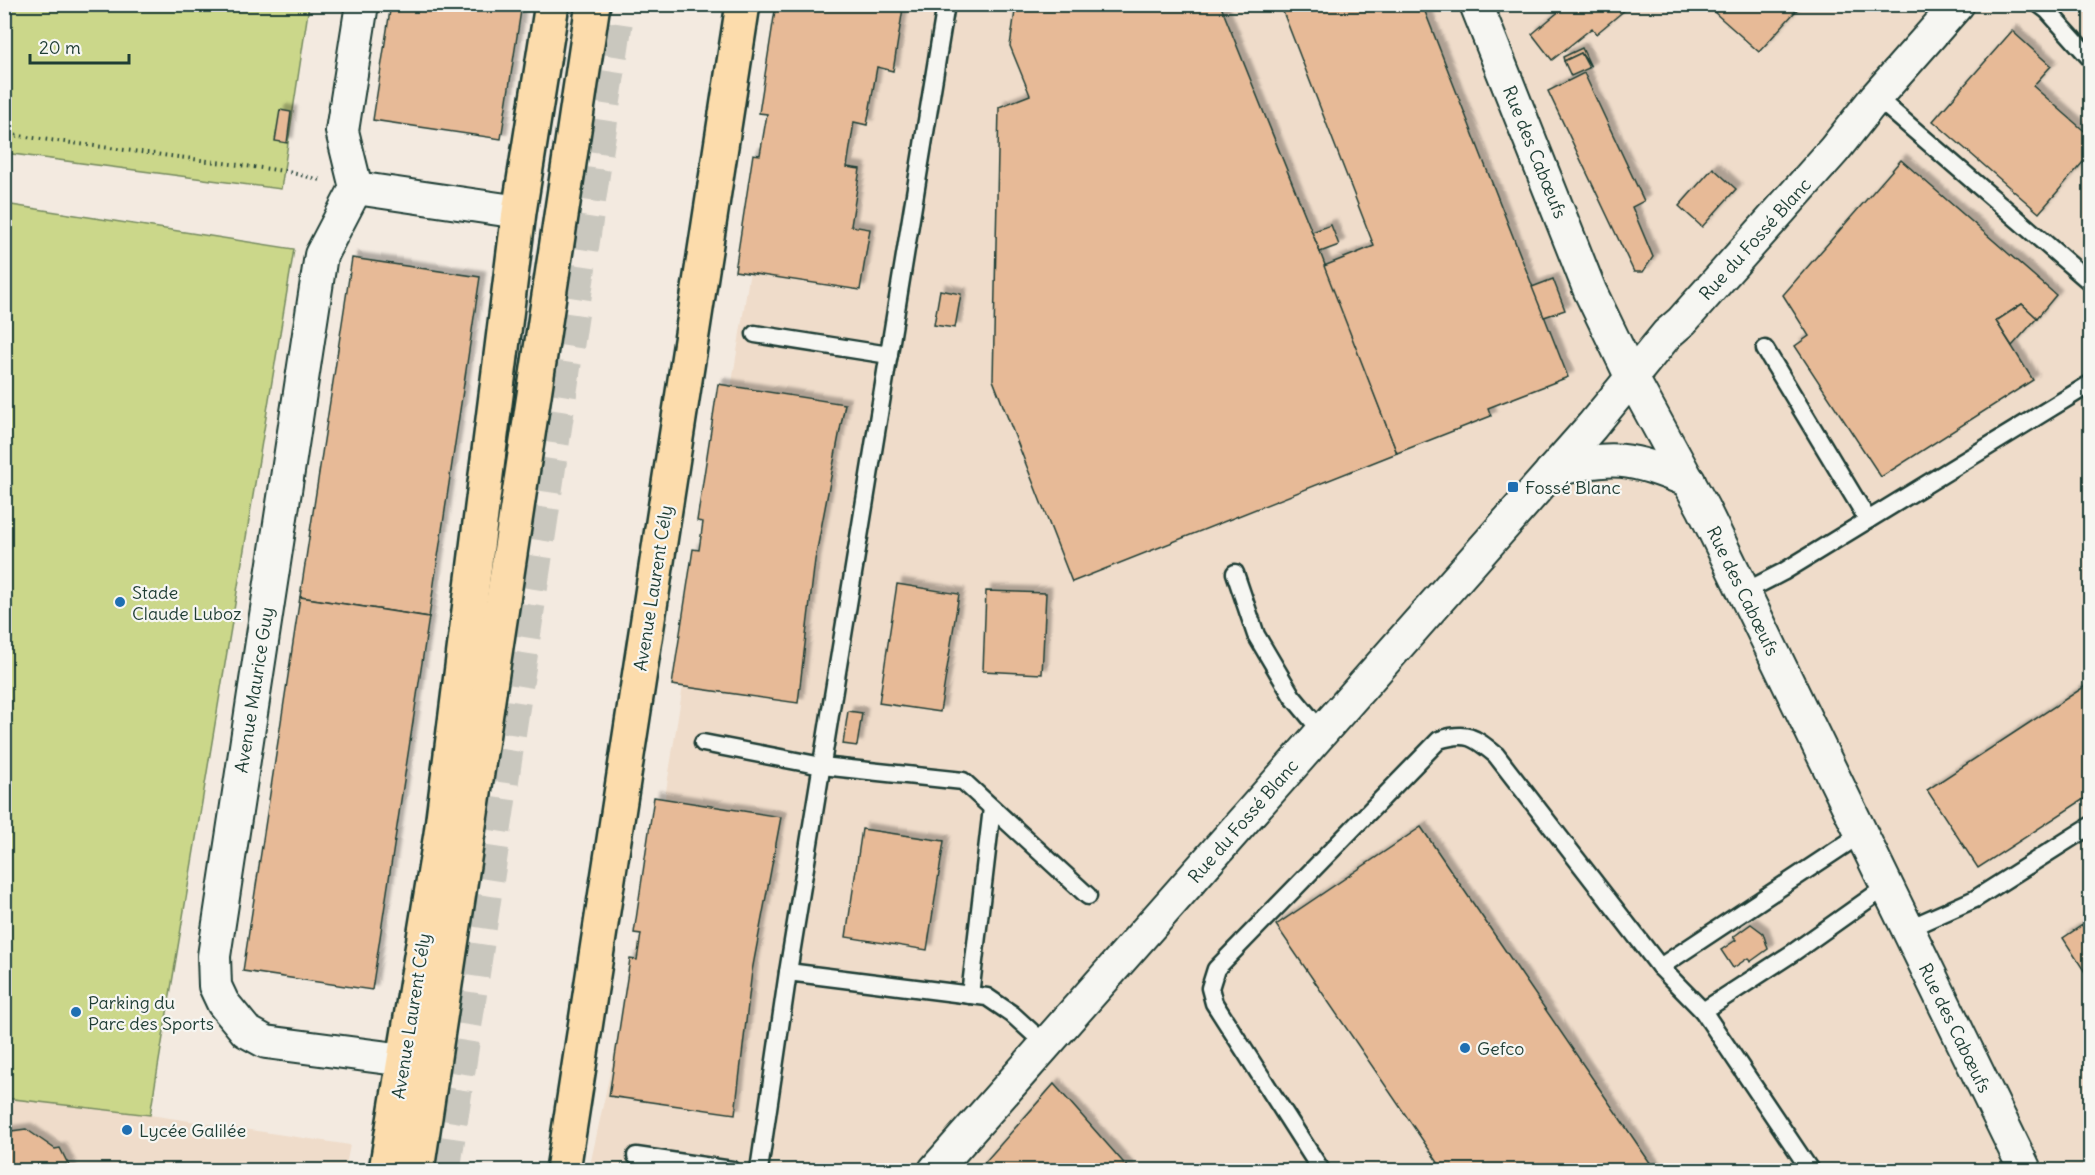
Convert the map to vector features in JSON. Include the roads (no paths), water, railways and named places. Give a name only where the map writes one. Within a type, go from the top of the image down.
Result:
[{"type":"main road","name":"Avenue Laurent Cély","points":[[386,1170],[441,834],[519,212],[552,4]]},
{"type":"main road","points":[[417,1170],[593,4]]},
{"type":"main road","name":"Avenue Laurent Cély","points":[[563,1170],[743,4]]},
{"type":"street","points":[[362,4],[342,131],[356,188],[519,212]]},
{"type":"street","name":"Rue des Cabœufs","points":[[1476,4],[1590,291],[1631,376],[1689,481],[1744,592],[2025,1170]]},
{"type":"street","name":"Rue du Fossé Blanc","points":[[935,1170],[1551,472],[1631,376],[1834,150],[1876,97],[1958,4]]},
{"type":"street","name":"Avenue Maurice Guy","points":[[356,188],[351,202],[331,232],[321,255],[214,956],[215,986],[225,1008],[246,1031],[266,1042],[404,1060]]},
{"type":"street","points":[[1551,472],[1603,459],[1649,465],[1689,481]]},
{"type":"lane","points":[[759,1170],[788,972],[946,4]]},
{"type":"lane","points":[[2039,4],[2091,58]]},
{"type":"lane","points":[[1876,97],[2091,282]]},
{"type":"lane","points":[[755,334],[889,355]]},
{"type":"lane","points":[[1765,349],[1868,520]]},
{"type":"lane","points":[[1744,592],[1783,572],[2091,384]]},
{"type":"lane","points":[[1234,573],[1256,635],[1292,696],[1322,732]]},
{"type":"lane","points":[[1321,1170],[1214,1003],[1210,988],[1216,969],[1439,740],[1458,734],[1475,739],[1496,755],[1660,966],[1703,1011],[1810,1170]]},
{"type":"lane","points":[[703,743],[822,766],[963,781],[1088,896]]},
{"type":"lane","points":[[970,995],[992,808]]},
{"type":"lane","points":[[1907,929],[1975,899],[2091,826]]},
{"type":"lane","points":[[1660,966],[1861,834]]},
{"type":"lane","points":[[1703,1011],[1794,952],[1887,886]]},
{"type":"lane","points":[[788,972],[987,997],[1012,1014],[1046,1045]]},
{"type":"lane","points":[[636,1156],[732,1170]]},
{"type":"tunnel","points":[[444,1170],[619,4]]},
{"type":"place","name":"Fossé Blanc","points":[[1513,487]]},
{"type":"place","name":"Stade Claude Luboz","points":[[120,602]]},
{"type":"place","name":"Parking du Parc des Sports","points":[[76,1012]]},
{"type":"place","name":"Gefco","points":[[1465,1048]]},
{"type":"place","name":"Lycée Galilée","points":[[127,1130]]}]
